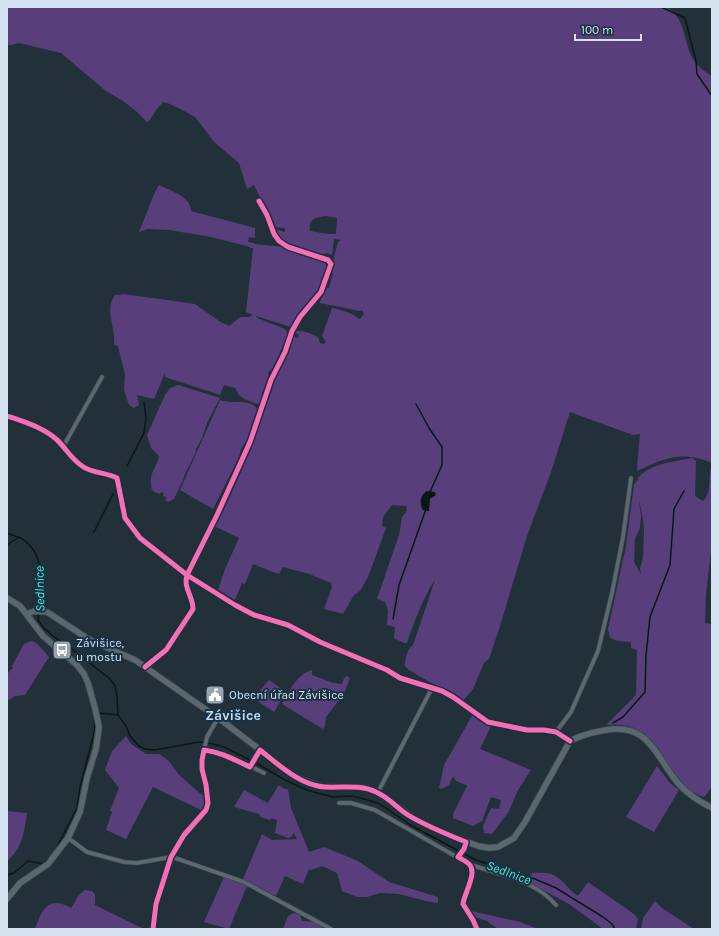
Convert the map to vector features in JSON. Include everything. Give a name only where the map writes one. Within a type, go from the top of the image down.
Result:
[{"type":"street","points":[[145,667],[166,650],[193,609],[193,604],[185,585],[186,575],[217,515],[250,442],[271,380],[285,352],[292,331],[300,317],[321,292],[331,264],[328,260],[288,247],[279,241],[274,234],[267,214],[259,201]]},
{"type":"street","points":[[63,447],[102,377]]},
{"type":"street","points":[[7,416],[36,427],[55,438],[73,459],[88,470],[112,475],[117,478],[125,518],[140,538],[186,575],[254,615],[288,625],[320,642],[387,670],[400,678],[448,694],[484,720],[527,730],[556,732],[570,741]]},
{"type":"street","points":[[556,732],[571,712],[598,651],[612,593],[631,478]]},
{"type":"street","points":[[7,598],[17,604],[43,636],[77,665],[84,674],[97,714],[99,731],[80,812],[68,838],[48,864],[20,883],[7,899]]},
{"type":"street","points":[[26,614],[33,611],[43,611],[60,619],[90,640],[123,654],[145,667],[218,718],[298,778],[320,786],[360,787],[378,792],[414,818],[440,832],[466,842],[493,848],[514,838],[525,822],[570,741],[577,737],[616,729],[637,733],[648,741],[677,783],[693,797],[712,808]]},
{"type":"street","points":[[378,792],[432,688]]},
{"type":"street","points":[[153,929],[156,904],[171,857],[184,835],[206,810],[208,795],[202,769],[204,749],[207,737],[218,718]]},
{"type":"street","points":[[204,749],[228,756],[264,773]]},
{"type":"street","points":[[339,803],[351,803],[375,810],[459,856],[470,864],[526,883],[544,894],[556,905]]},
{"type":"street","points":[[68,838],[87,852],[124,862],[138,864],[171,857],[244,882],[330,929]]},
{"type":"street","points":[[459,856],[464,849],[466,842]]},
{"type":"street","points":[[470,864],[472,868],[472,876],[463,904],[477,929]]},
{"type":"shaded area","points":[[7,7],[666,7],[672,11],[681,23],[693,59],[702,69],[712,76],[712,463],[702,459],[683,456],[665,459],[637,471],[640,434],[631,435],[631,433],[630,434],[570,412],[551,472],[527,536],[489,659],[484,663],[473,689],[463,701],[449,690],[433,684],[409,670],[405,666],[407,654],[413,645],[435,580],[423,602],[407,643],[394,638],[395,627],[387,625],[388,610],[385,602],[377,599],[399,535],[402,517],[406,512],[407,506],[392,505],[383,517],[382,526],[386,528],[368,577],[360,591],[354,595],[343,614],[324,609],[332,587],[331,583],[309,574],[283,567],[278,574],[253,564],[245,584],[242,583],[234,602],[218,590],[225,569],[239,538],[214,526],[226,505],[253,444],[270,387],[292,336],[298,338],[299,335],[294,332],[306,332],[318,337],[320,343],[324,344],[326,342],[322,336],[332,308],[350,313],[359,319],[364,314],[362,310],[360,311],[320,303],[327,288],[329,288],[333,273],[330,273],[338,242],[341,240],[334,239],[332,255],[327,253],[320,255],[288,246],[277,238],[274,229],[285,232],[285,228],[273,227],[268,213],[254,185],[247,189],[239,163],[214,142],[195,117],[163,102],[147,122],[136,111],[106,91],[61,53],[19,43],[7,45]],"holes":[[[326,216],[337,218],[336,234],[310,231],[310,224],[316,218]]]},
{"type":"shaded area","points":[[159,185],[184,198],[188,202],[191,211],[255,228],[255,238],[249,237],[248,242],[284,247],[326,262],[327,264],[318,293],[297,317],[291,327],[256,316],[257,318],[285,329],[288,334],[273,368],[268,372],[269,376],[262,393],[260,405],[244,399],[239,395],[235,388],[224,385],[220,395],[165,377],[165,373],[154,399],[137,395],[139,405],[134,408],[129,405],[124,390],[125,375],[118,346],[114,345],[110,307],[115,295],[124,294],[195,304],[219,321],[229,326],[240,317],[249,317],[253,315],[246,312],[253,248],[211,237],[169,230],[147,229],[139,232]]},
{"type":"shaded area","points":[[178,385],[220,398],[207,423],[196,452],[174,499],[168,502],[165,500],[167,497],[163,496],[164,493],[161,492],[160,494],[154,492],[151,488],[152,475],[159,456],[151,448],[147,435],[165,395],[170,388]]},
{"type":"shaded area","points":[[220,400],[246,402],[255,406],[258,410],[250,435],[241,449],[239,457],[213,509],[180,490]]},
{"type":"shaded area","points":[[692,458],[696,461],[695,496],[703,501],[709,489],[712,465],[712,542],[706,595],[705,623],[712,624],[712,787],[704,797],[690,790],[679,779],[652,741],[641,731],[626,726],[606,725],[636,695],[637,650],[631,648],[631,642],[618,641],[610,638],[608,629],[626,546],[634,485],[637,480],[638,481],[638,478],[649,469],[663,464]],"holes":[[[639,500],[644,529],[643,558],[640,568],[641,574],[634,562],[635,538],[640,528],[641,516]]]},
{"type":"shaded area","points":[[427,491],[435,492],[436,495],[430,499],[429,511],[423,510],[421,502],[423,495]]},
{"type":"shaded area","points":[[31,641],[38,645],[49,657],[25,695],[15,696],[7,700],[6,682],[8,674],[13,668],[12,666],[24,644]]},
{"type":"shaded area","points":[[312,670],[312,675],[333,683],[342,684],[344,678],[347,676],[350,678],[343,696],[326,717],[325,726],[323,729],[282,704],[298,679],[306,672]]},
{"type":"shaded area","points":[[269,680],[286,692],[274,712],[253,698]]},
{"type":"shaded area","points":[[473,714],[492,724],[480,749],[531,770],[518,790],[509,811],[492,834],[484,833],[483,826],[491,808],[499,809],[501,800],[491,797],[482,821],[473,826],[453,818],[453,814],[467,786],[456,781],[453,776],[449,785],[442,789],[439,788],[444,765]]},
{"type":"shaded area","points":[[126,736],[131,744],[146,754],[159,754],[169,761],[179,775],[202,795],[207,795],[203,811],[153,787],[126,839],[106,830],[112,812],[110,811],[119,788],[105,770],[112,751]]},
{"type":"shaded area","points":[[657,766],[670,783],[679,790],[654,832],[626,817]]},
{"type":"shaded area","points":[[278,786],[288,789],[291,808],[309,852],[324,847],[358,861],[389,882],[438,897],[438,903],[399,894],[380,893],[367,897],[357,897],[342,891],[337,873],[322,866],[311,870],[309,869],[303,884],[285,876],[276,896],[243,879],[262,834],[272,840],[297,839],[294,833],[288,838],[275,833],[277,820],[271,818],[270,820],[260,817],[259,814],[234,807],[244,790],[268,803]]},
{"type":"shaded area","points":[[7,811],[27,813],[24,833],[20,845],[7,861]]},
{"type":"shaded area","points":[[532,873],[546,873],[554,875],[578,896],[588,882],[634,914],[638,919],[636,929],[603,929],[569,904],[526,881]]},
{"type":"shaded area","points":[[224,877],[247,886],[229,929],[204,922]]},
{"type":"shaded area","points":[[85,890],[92,891],[95,894],[95,905],[144,929],[35,929],[40,915],[47,906],[57,903],[71,908],[78,896]]},
{"type":"shaded area","points":[[655,901],[662,908],[694,929],[641,929],[643,918]]},
{"type":"shaded area","points":[[471,911],[520,922],[538,929],[498,929],[487,921],[475,917]]},
{"type":"shaded area","points":[[294,913],[300,915],[302,921],[317,923],[323,929],[283,929],[288,916]]},
{"type":"waterway","points":[[661,7],[685,18],[696,61],[697,74],[712,96]]},
{"type":"waterway","points":[[127,466],[144,433],[146,419],[144,402]]},
{"type":"waterway","points":[[416,404],[429,428],[442,447],[442,465],[430,492]]},
{"type":"waterway","points":[[613,723],[623,717],[645,692],[646,655],[650,617],[670,565],[674,509],[684,491]]},
{"type":"waterway","points":[[94,532],[113,494]]},
{"type":"waterway","points":[[393,619],[399,585],[426,509]]},
{"type":"waterway","points":[[7,533],[18,537]]},
{"type":"waterway","name":"Sedlnice","points":[[7,545],[19,537],[34,550],[38,559],[41,579],[39,609]]},
{"type":"waterway","name":"Sedlnice","points":[[39,613],[38,620],[44,628],[110,679],[115,686],[118,715],[126,726],[130,736],[139,746],[145,749],[155,750],[199,742],[209,743],[224,747],[285,780],[307,790],[332,797],[352,796],[380,804],[412,826],[476,860],[535,879],[556,888],[603,917],[612,924],[615,929]]},
{"type":"waterway","points":[[98,713],[118,715]]},
{"type":"waterway","points":[[56,849],[77,808],[80,787],[95,729],[94,716]]},
{"type":"waterway","points":[[7,875],[14,873],[28,861],[43,864],[49,858]]},
{"type":"cycle path","points":[[145,667],[166,650],[193,609],[192,600],[186,584],[187,575],[217,515],[250,442],[271,380],[285,352],[292,331],[300,317],[321,292],[331,264],[328,260],[288,247],[279,241],[274,234],[267,215],[259,201]]},
{"type":"cycle path","points":[[7,416],[50,434],[76,461],[86,469],[117,478],[125,518],[140,538],[187,575],[235,605],[254,615],[288,625],[320,642],[387,670],[400,678],[442,691],[488,722],[527,730],[556,732],[570,741]]},
{"type":"cycle path","points":[[153,929],[156,904],[171,857],[184,835],[206,810],[208,803],[202,769],[204,750],[222,754],[250,767],[260,750],[291,774],[307,783],[316,786],[358,787],[370,790],[385,797],[415,819],[436,830],[466,842],[464,849],[458,857],[469,864],[472,872],[463,904],[477,929]]},
{"type":"place","name":"Závišice, u mostu","points":[[62,650]]},
{"type":"place","name":"Obecní úřad Závišice","points":[[215,695]]},
{"type":"district","name":"Závišice","points":[[233,715]]}]
